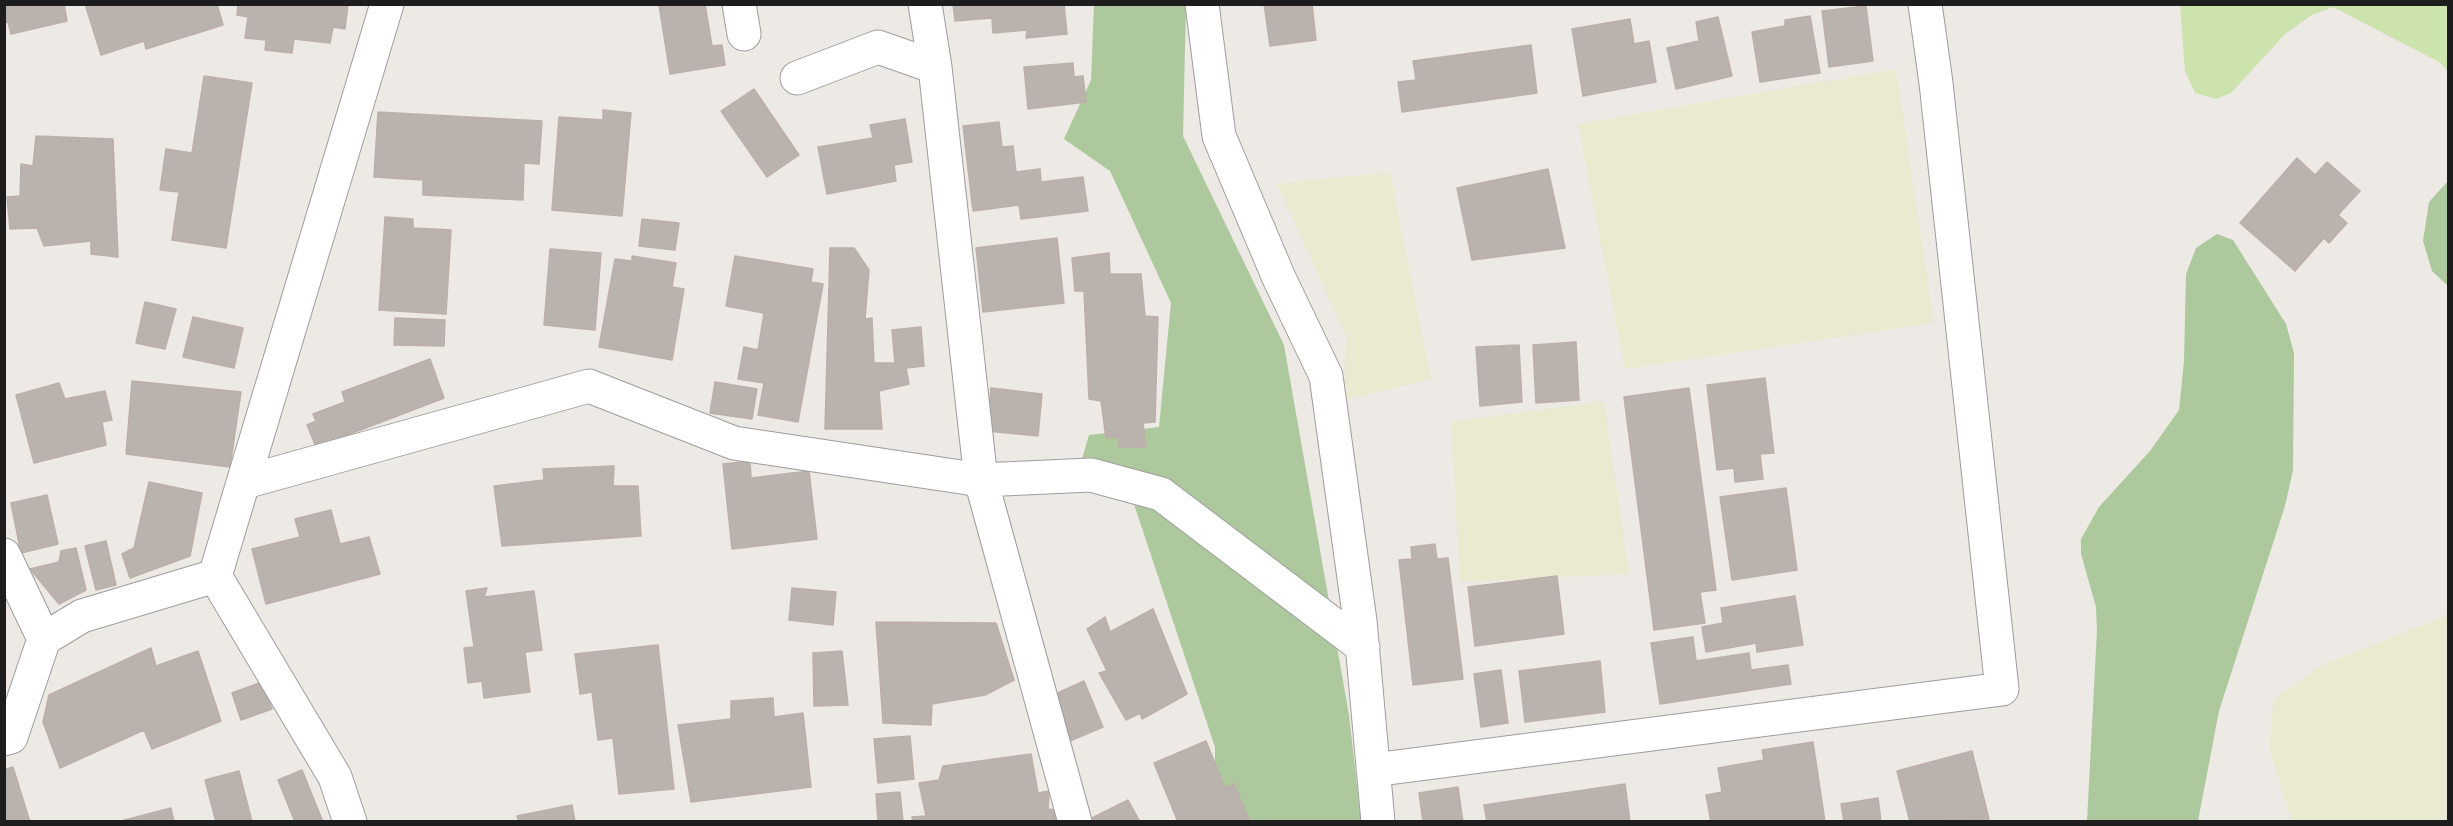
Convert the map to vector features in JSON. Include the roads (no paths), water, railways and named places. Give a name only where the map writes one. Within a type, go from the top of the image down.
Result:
[{"type":"street","points":[[350,822],[335,777],[215,576],[387,4]]},
{"type":"street","points":[[925,4],[935,67],[981,480],[1075,822]]},
{"type":"street","points":[[1202,4],[1219,136],[1279,278],[1326,376],[1363,647],[1378,822]]},
{"type":"street","points":[[1373,770],[2002,689],[1937,94],[1925,4]]},
{"type":"street","points":[[797,78],[878,47],[935,67]]},
{"type":"street","points":[[245,482],[589,386],[734,443],[981,480],[1091,475],[1161,494],[1363,647]]},
{"type":"street","points":[[4,555],[44,639]]},
{"type":"street","points":[[4,739],[11,737],[44,639],[82,616],[215,576]]}]
